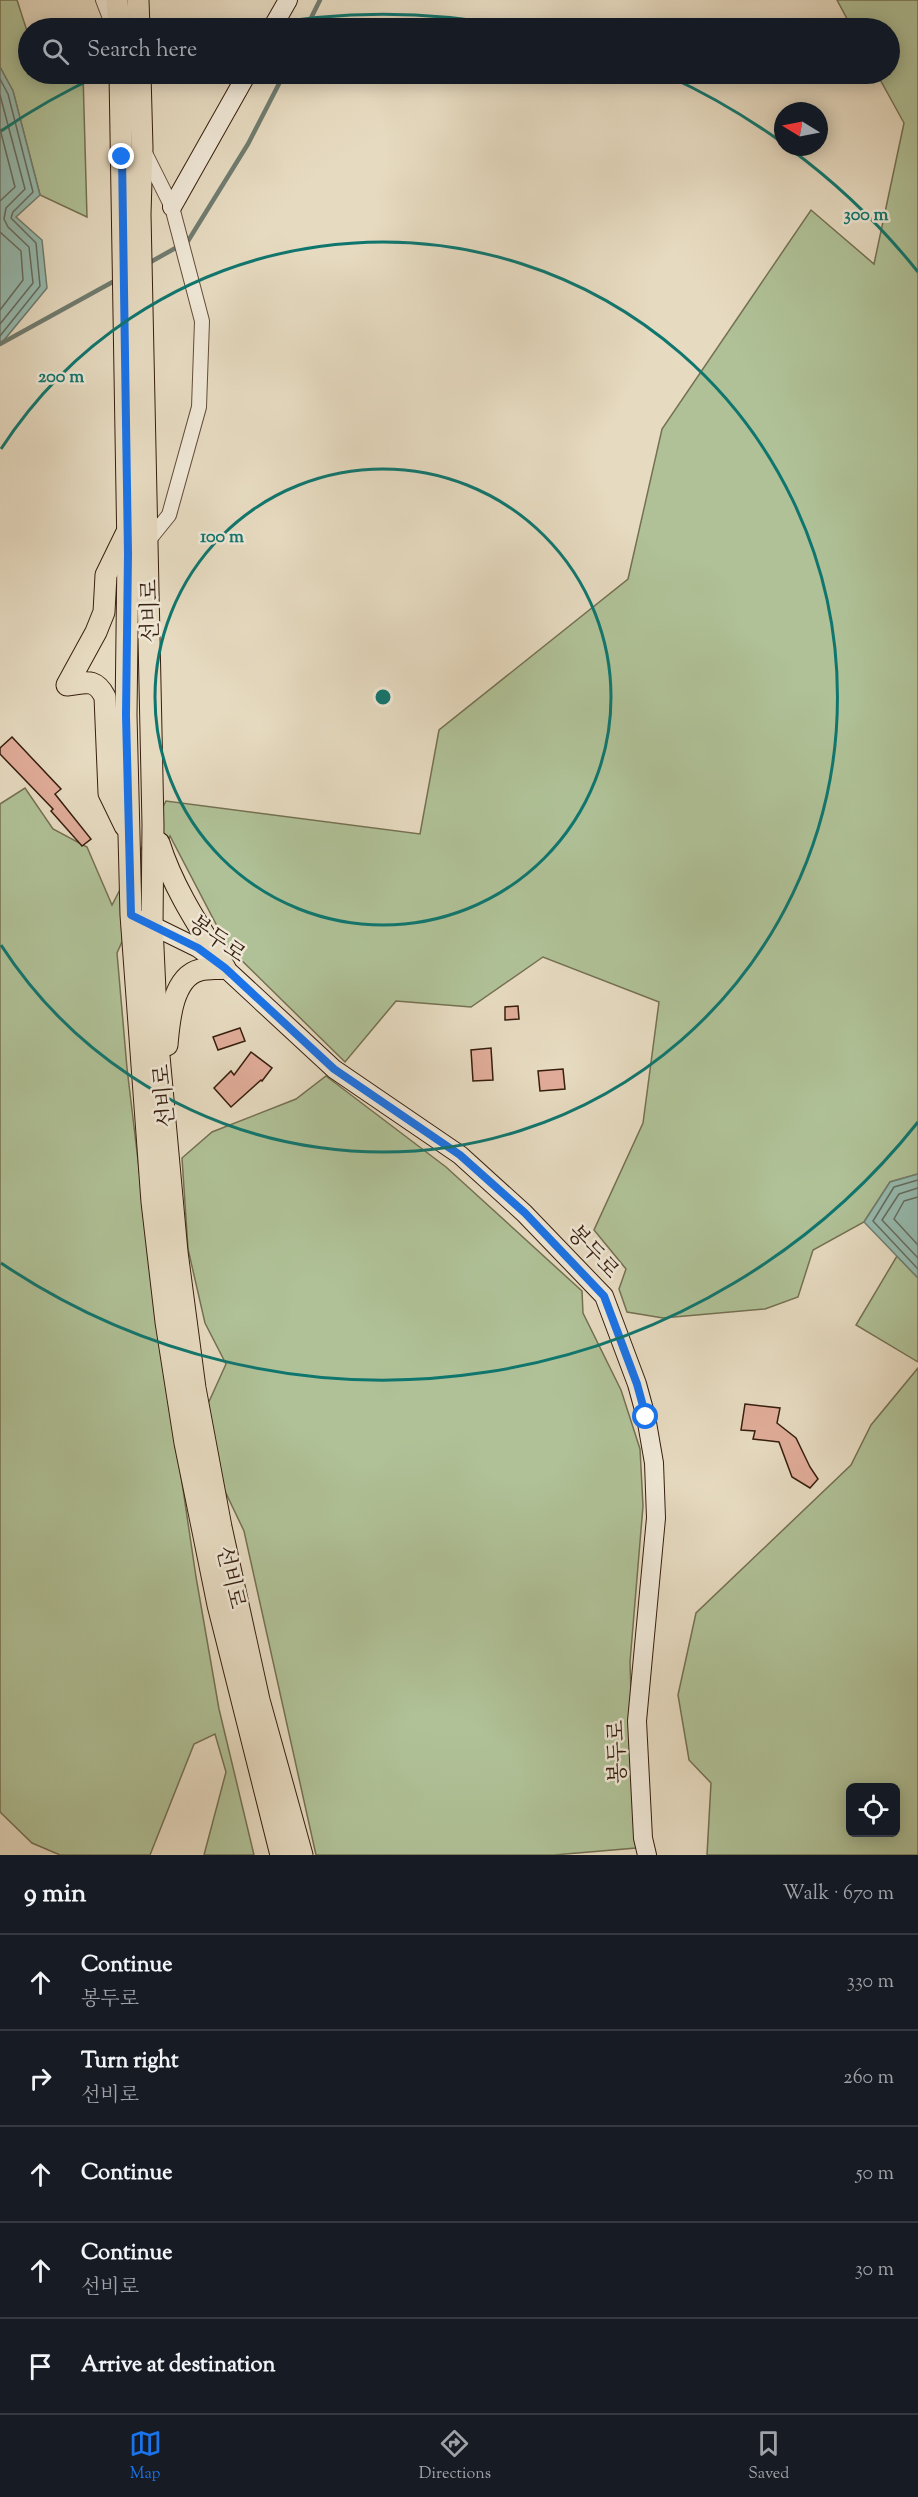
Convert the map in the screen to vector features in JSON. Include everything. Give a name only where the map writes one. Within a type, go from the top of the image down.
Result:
[{"type":"main road","points":[[117,0],[118,18]]},
{"type":"main road","points":[[138,0],[139,18]]},
{"type":"main road","points":[[278,18],[288,0]]},
{"type":"main road","points":[[121,84],[132,218],[133,326]]},
{"type":"main road","points":[[132,218],[142,148],[140,84]]},
{"type":"main road","points":[[172,207],[241,84]]},
{"type":"main road","name":"선비로","points":[[133,326],[126,715],[131,915],[152,1202],[183,1432],[218,1605],[281,1855]]},
{"type":"main road","name":"선비로","points":[[133,326],[148,541],[153,825],[152,926],[162,1086],[177,1251],[197,1400],[221,1527],[259,1700],[302,1855]]},
{"type":"main road","points":[[128,530],[106,575],[104,612],[96,632],[67,685],[90,682],[100,687],[105,697],[109,793],[129,834]]},
{"type":"main road","points":[[153,825],[166,866],[181,897],[225,968],[198,970],[186,979],[175,995],[162,1086]]},
{"type":"main road","name":"봉두로","points":[[131,915],[198,948],[225,968],[334,1069],[460,1155],[525,1213],[604,1296],[637,1384],[646,1417],[654,1463],[656,1518],[637,1721],[643,1838],[647,1855]]},
{"type":"street","points":[[103,0],[110,18]]},
{"type":"street","points":[[142,148],[172,207],[202,321],[199,407],[168,515],[148,541]]},
{"type":"green space","points":[[0,0],[17,0],[23,18],[18,18],[18,84],[83,84],[87,217],[40,195],[13,91],[0,67]]},
{"type":"green space","points":[[837,0],[918,0],[918,1174],[890,1182],[864,1222],[813,1250],[798,1297],[765,1309],[663,1318],[627,1312],[619,1289],[626,1269],[594,1230],[643,1123],[659,1002],[543,957],[471,1007],[396,1001],[345,1062],[228,947],[170,836],[117,953],[127,1068],[153,1286],[196,1577],[219,1709],[254,1855],[204,1855],[226,1772],[215,1734],[194,1744],[150,1855],[60,1855],[32,1843],[0,1812],[0,804],[25,788],[53,829],[87,847],[112,905],[166,801],[420,834],[439,730],[628,579],[662,429],[811,210],[874,264],[904,123],[883,84],[900,84],[900,18],[847,18]]},
{"type":"green space","points":[[326,1076],[446,1167],[582,1291],[583,1313],[621,1390],[640,1449],[643,1506],[630,1662],[636,1848],[554,1855],[316,1855],[244,1531],[223,1487],[207,1406],[226,1364],[205,1323],[188,1249],[182,1158],[212,1132],[296,1099]]},
{"type":"green space","points":[[897,1256],[918,1278],[918,1362],[856,1325]]},
{"type":"green space","points":[[918,1368],[918,1855],[707,1855],[711,1783],[689,1760],[678,1695],[696,1613],[851,1465],[871,1425]]},
{"type":"water","points":[[0,67],[13,91],[40,195],[16,217],[42,240],[47,288],[0,345]]},
{"type":"water","points":[[918,1174],[918,1278],[864,1222],[890,1182]]},
{"type":"building","points":[[12,737],[61,789],[55,794],[91,839],[82,846],[51,811],[53,809],[0,754],[0,748]]},
{"type":"building","points":[[518,1006],[519,1019],[505,1020],[505,1007]]},
{"type":"building","points":[[240,1028],[245,1041],[218,1050],[213,1037]]},
{"type":"building","points":[[491,1048],[493,1080],[473,1081],[471,1050]]},
{"type":"building","points":[[251,1052],[272,1068],[262,1081],[231,1107],[214,1088],[231,1071],[234,1075]]},
{"type":"building","points":[[563,1069],[565,1089],[540,1091],[538,1071]]},
{"type":"building","points":[[745,1404],[780,1408],[777,1423],[796,1438],[818,1479],[810,1488],[792,1477],[779,1442],[753,1439],[755,1431],[741,1430]]},
{"type":"waterway","points":[[311,18],[320,0]]},
{"type":"waterway","points":[[147,264],[188,241],[248,144],[279,84]]},
{"type":"waterway","points":[[0,344],[118,279]]},
{"type":"route","points":[[122,157],[128,554],[126,715],[131,915],[198,948],[225,968],[334,1069],[460,1155],[525,1213],[604,1296],[637,1384],[646,1417]]}]
